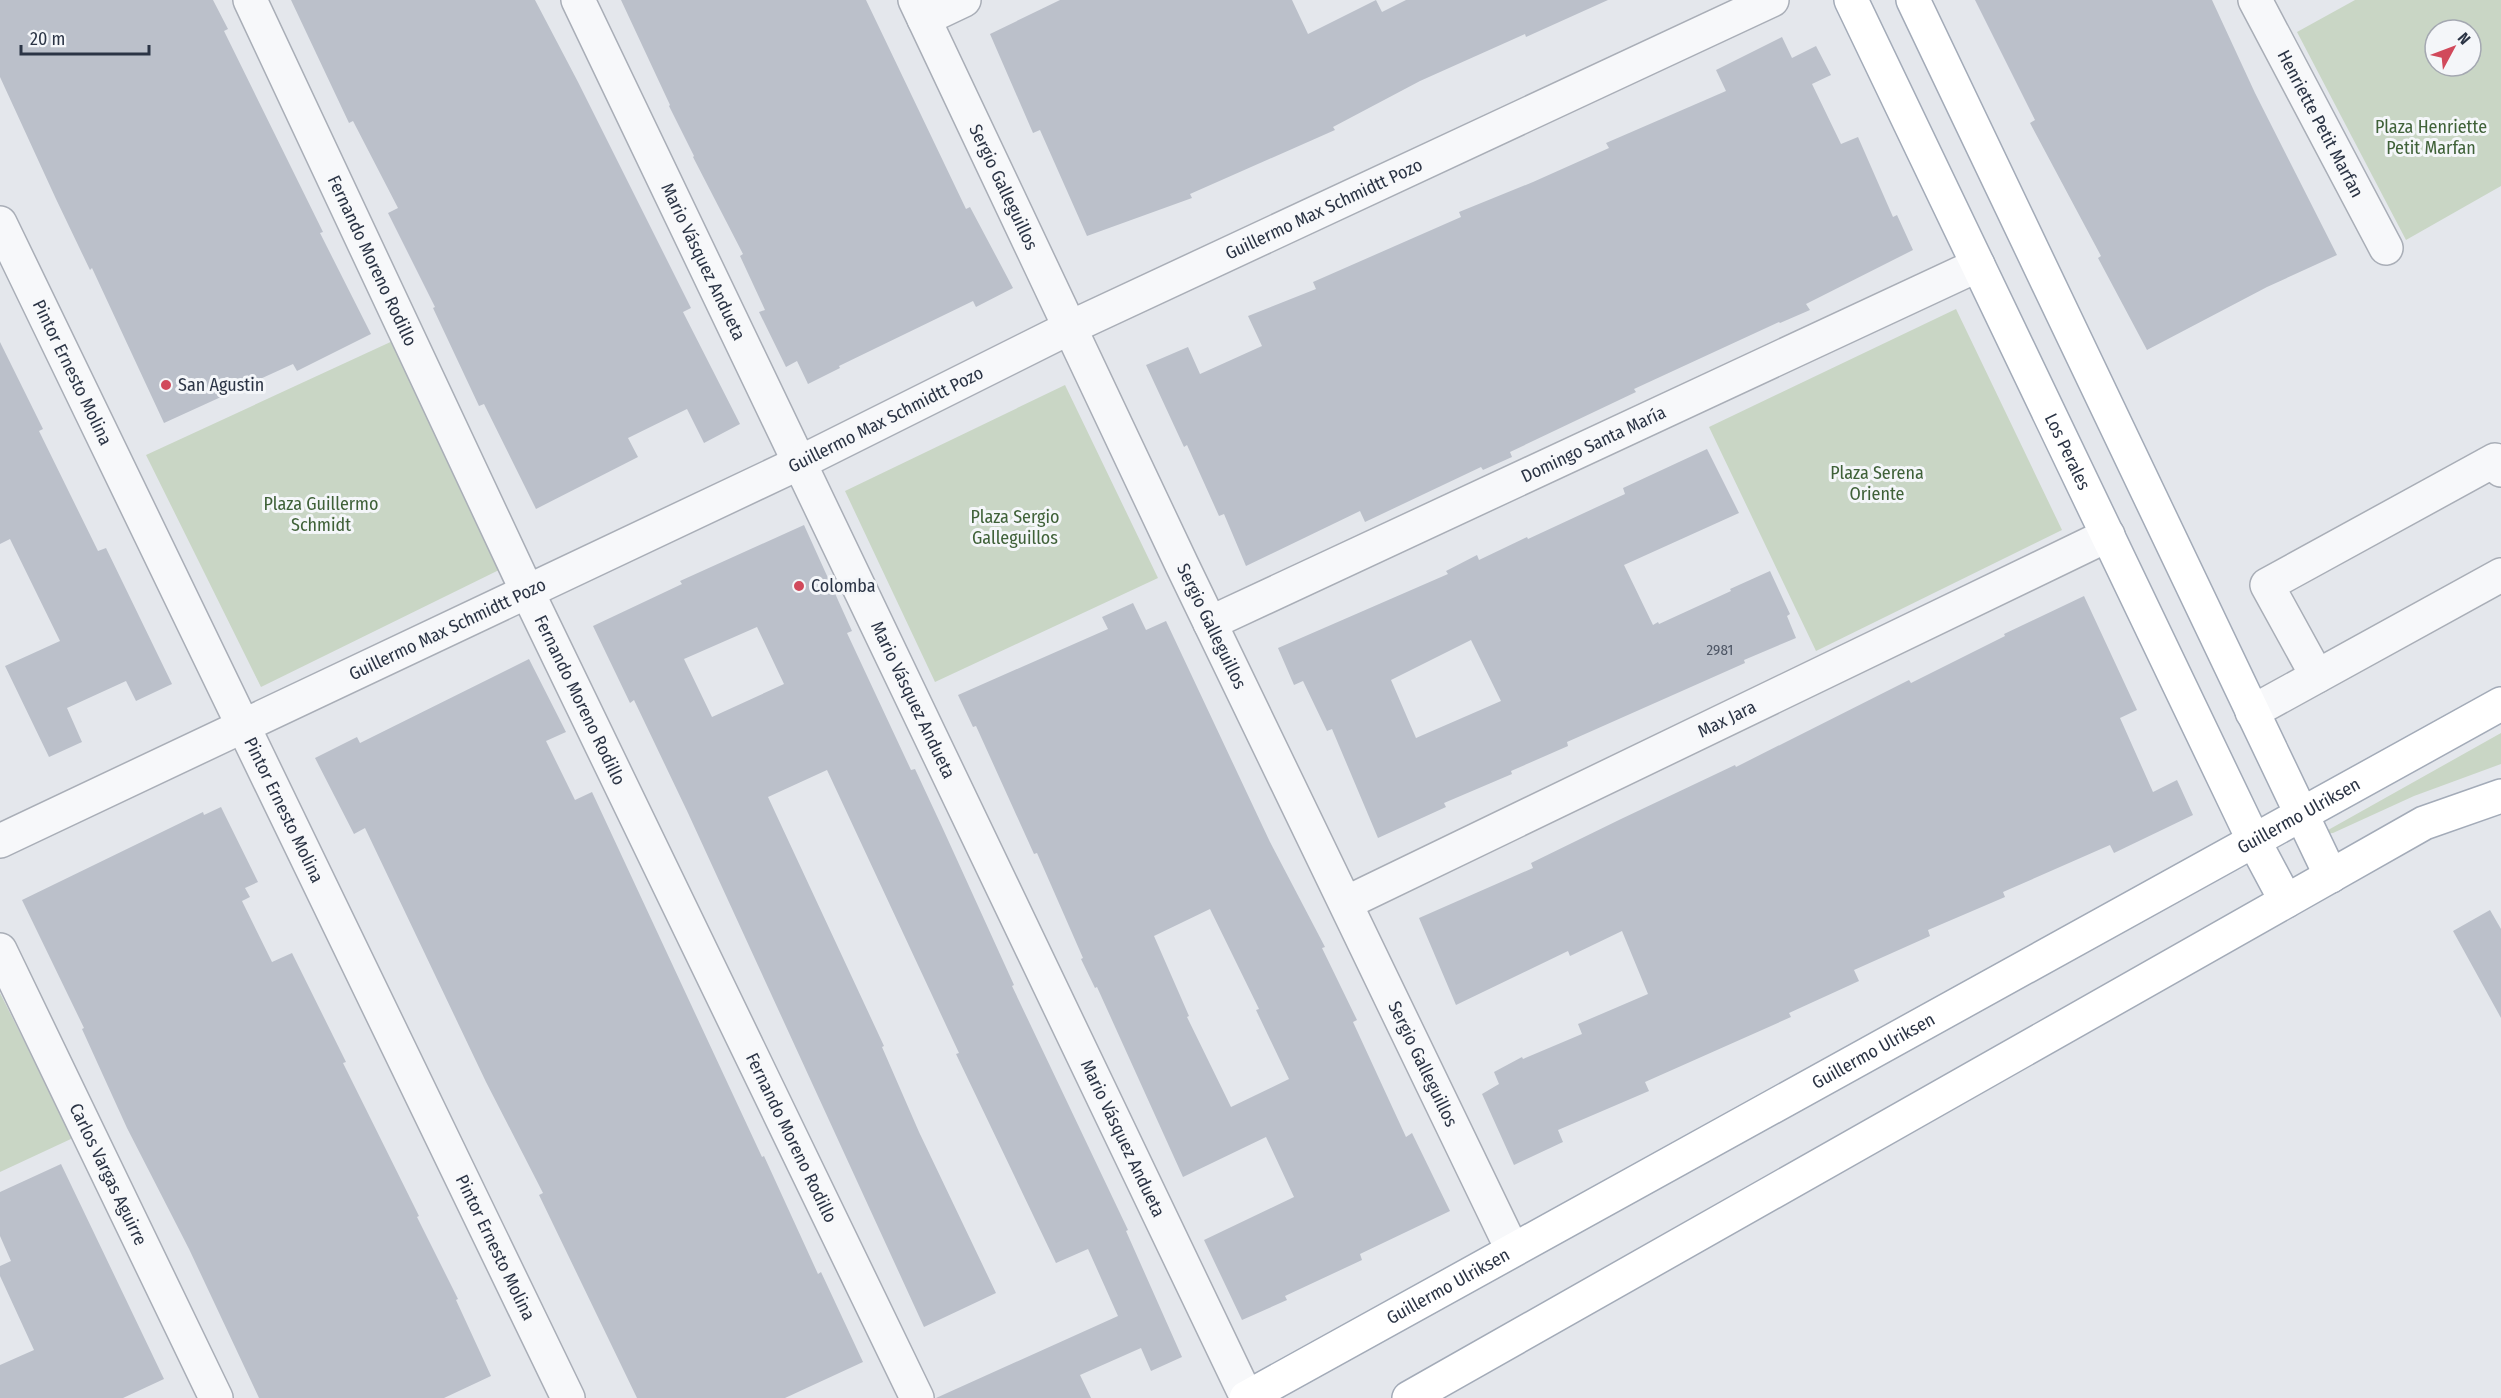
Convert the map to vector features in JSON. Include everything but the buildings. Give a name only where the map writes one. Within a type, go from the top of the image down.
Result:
[{"type":"main road","name":"Los Perales","points":[[1851,0],[2254,841],[2286,901]]},
{"type":"main road","points":[[1913,0],[2331,876]]},
{"type":"main road","name":"Guillermo Ulriksen","points":[[1247,1398],[2501,704]]},
{"type":"main road","points":[[1409,1398],[2424,823],[2501,796]]},
{"type":"street","name":"Fernando Moreno Rodillo","points":[[250,0],[527,591],[916,1398]]},
{"type":"street","name":"Mario Vásquez Andueta","points":[[578,0],[1247,1398]]},
{"type":"street","points":[[919,9],[964,0]]},
{"type":"street","name":"Guillermo Max Schmidtt Pozo","points":[[0,842],[244,724],[799,463],[1069,328],[1772,0]]},
{"type":"street","name":"Henriette Petit Marfan","points":[[2255,0],[2386,248]]},
{"type":"street","name":"Sergio Galleguillos","points":[[919,9],[1069,328],[1512,1250]]},
{"type":"street","name":"Pintor Ernesto Molina","points":[[0,223],[568,1398]]},
{"type":"street","name":"Domingo Santa María","points":[[1210,623],[1978,265]]},
{"type":"street","points":[[2317,676],[2267,585],[2495,460],[2501,470]]},
{"type":"street","name":"Max Jara","points":[[1346,903],[2108,535]]},
{"type":"street","points":[[2252,712],[2501,575]]},
{"type":"street","name":"Carlos Vargas Aguirre","points":[[0,950],[216,1398]]},
{"type":"green space","name":"Plaza Henriette Petit Marfan","points":[[2355,0],[2501,0],[2501,186],[2406,240],[2297,32]]},
{"type":"green space","name":"Plaza Serena Oriente","points":[[1956,309],[2062,530],[1816,651],[1709,427]]},
{"type":"green space","name":"Plaza Guillermo Schmidt","points":[[397,339],[499,570],[261,687],[146,455]]},
{"type":"green space","name":"Plaza Sergio Galleguillos","points":[[1065,385],[1158,578],[935,682],[845,491]]},
{"type":"green space","points":[[2501,733],[2501,764],[2414,796],[2333,833],[2321,834]]},
{"type":"green space","points":[[0,993],[73,1138],[0,1172]]},
{"type":"place","name":"San Agustin","points":[[166,385]]},
{"type":"place","name":"Colomba","points":[[799,586]]}]
